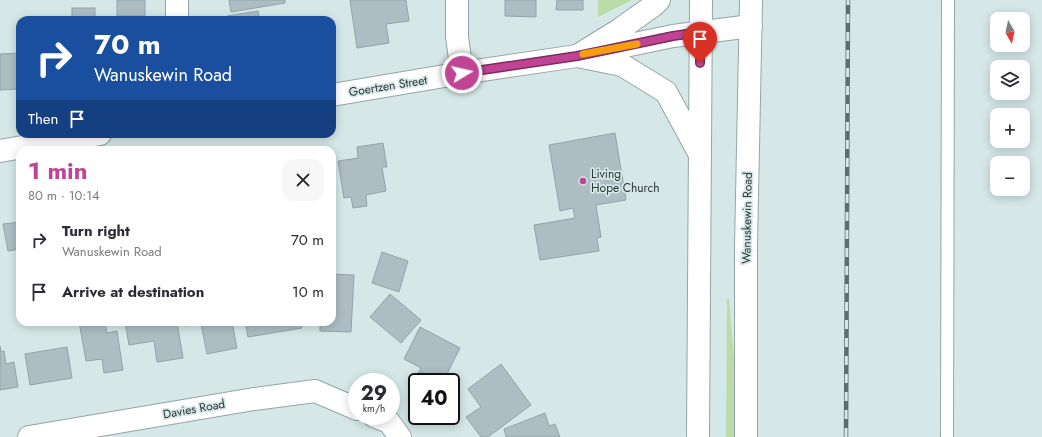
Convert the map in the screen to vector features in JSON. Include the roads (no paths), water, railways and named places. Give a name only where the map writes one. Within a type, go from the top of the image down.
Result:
[{"type":"main road","points":[[177,16],[178,0]]},
{"type":"main road","points":[[457,0],[457,37],[462,73]]},
{"type":"main road","points":[[577,56],[619,30],[659,0]]},
{"type":"main road","points":[[698,437],[701,0]]},
{"type":"main road","name":"Wanuskewin Road","points":[[746,437],[746,246],[751,0]]},
{"type":"main road","name":"Goertzen Street","points":[[336,94],[462,73],[577,56],[673,36],[751,26]]},
{"type":"main road","points":[[577,56],[622,65],[666,92],[700,154]]},
{"type":"main road","points":[[29,146],[76,138]]},
{"type":"main road","points":[[0,151],[16,148]]},
{"type":"main road","name":"Davies Road","points":[[29,437],[254,398],[315,391],[348,405]]},
{"type":"main road","points":[[391,425],[400,437]]},
{"type":"lane","points":[[947,437],[948,0]]},
{"type":"railway","points":[[846,437],[848,0]]},
{"type":"place","name":"Living Hope Church","points":[[583,181]]}]
